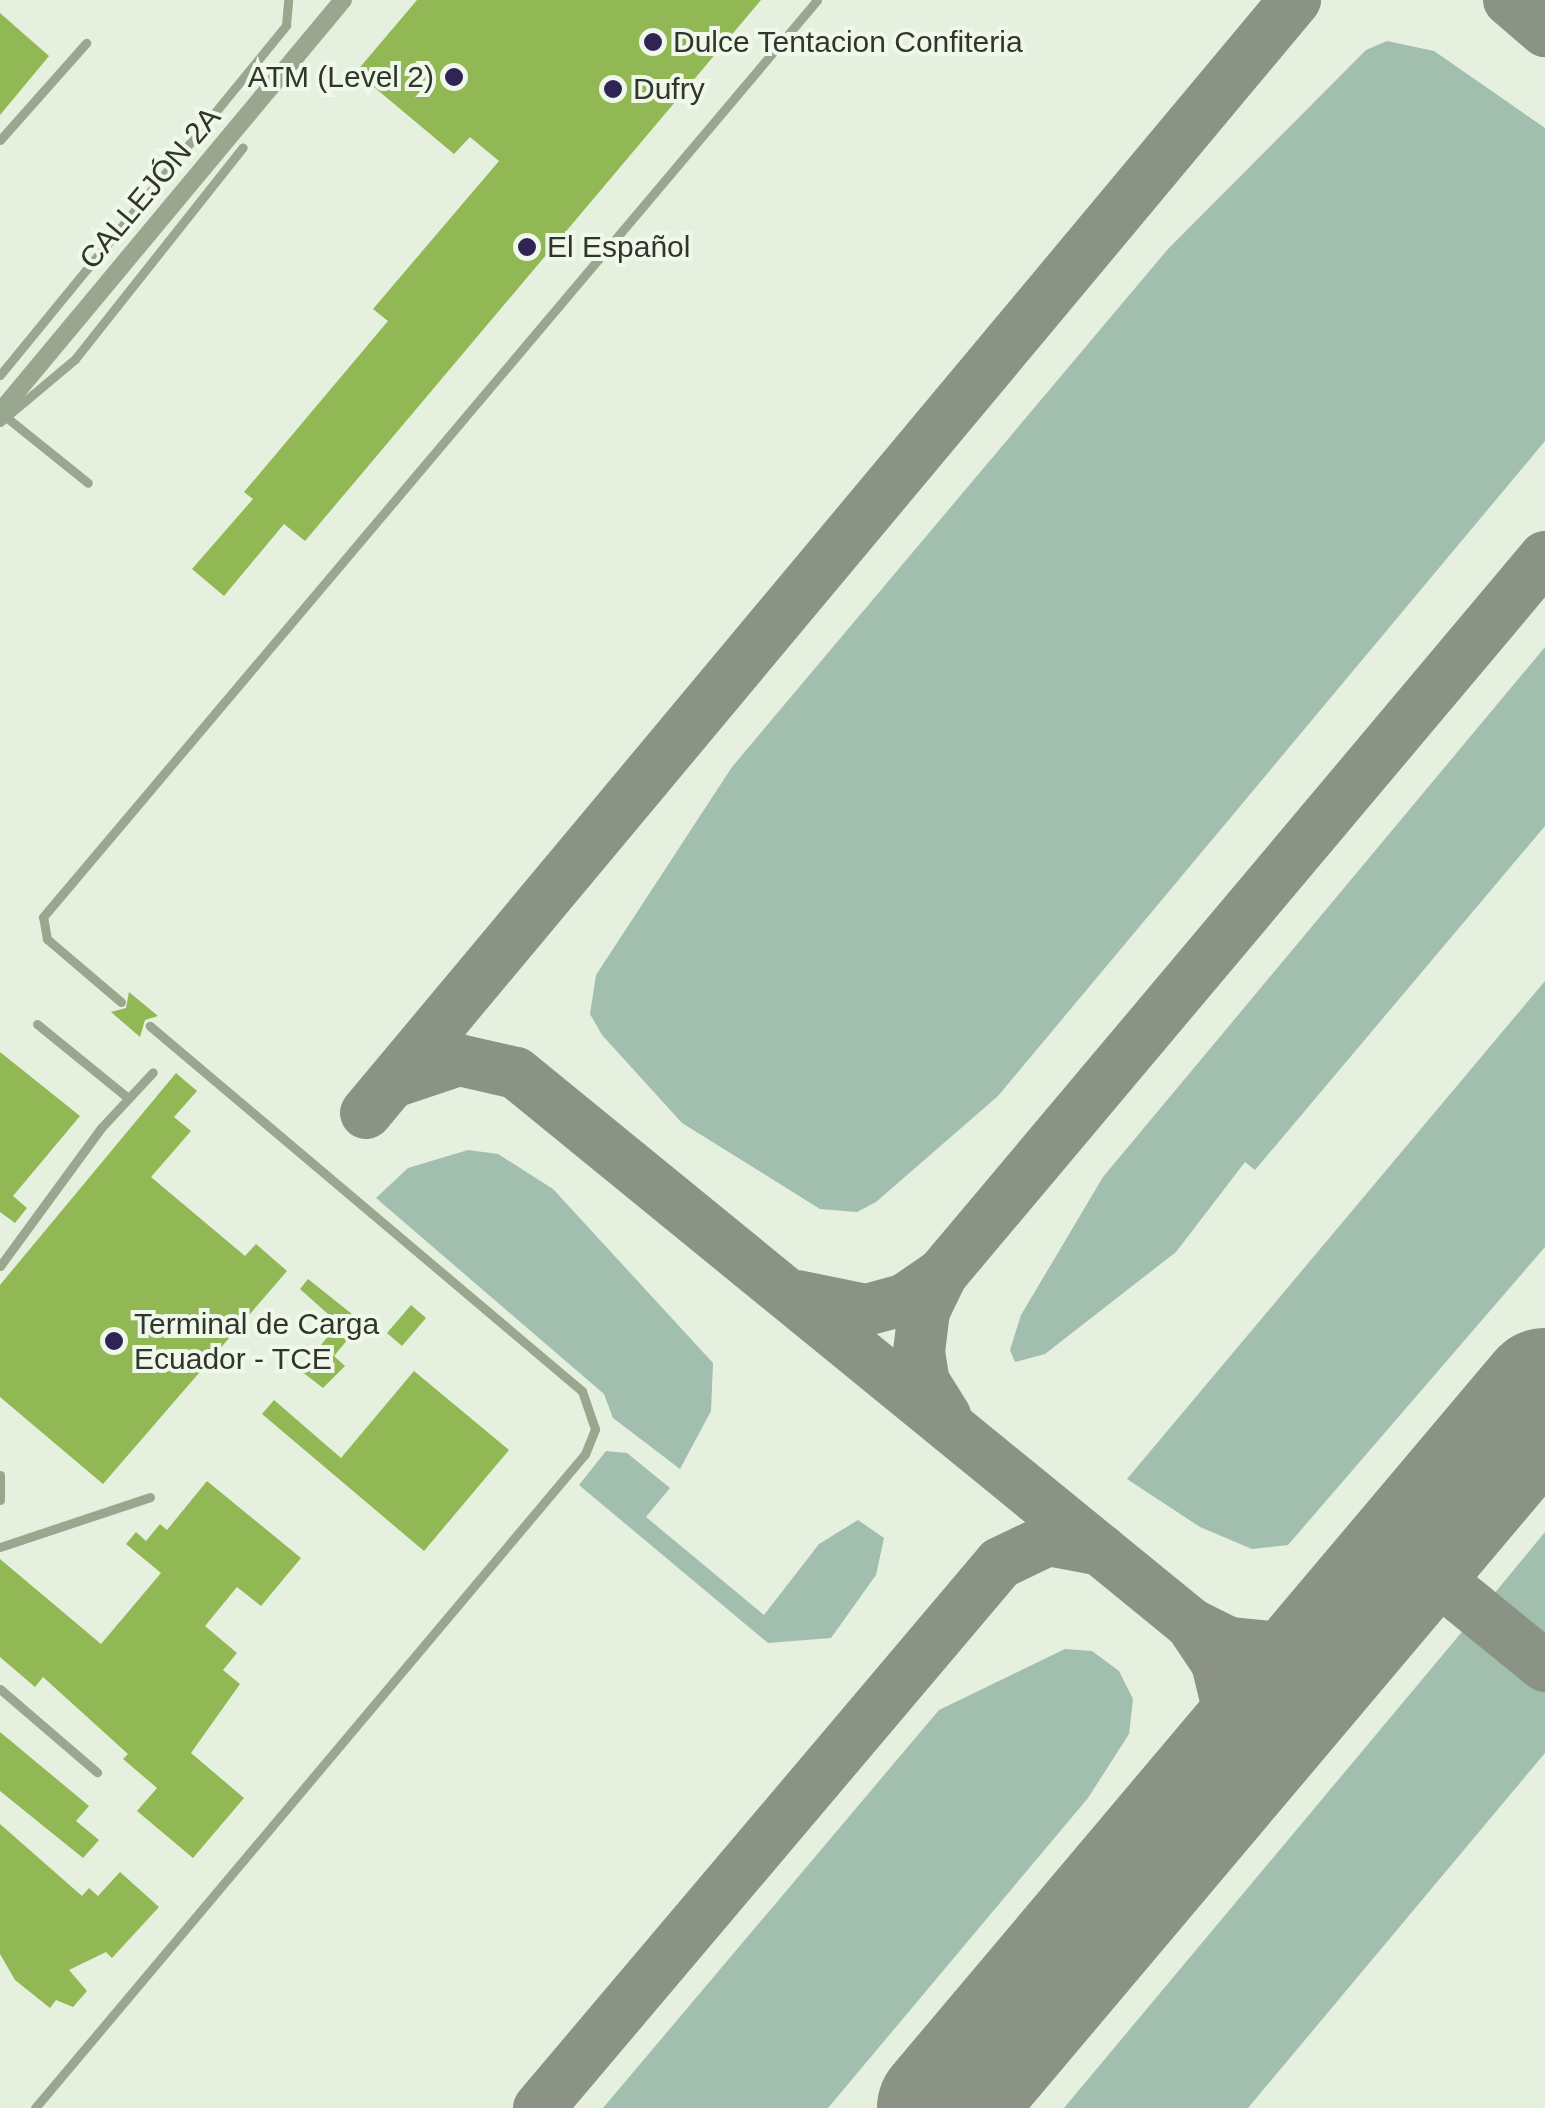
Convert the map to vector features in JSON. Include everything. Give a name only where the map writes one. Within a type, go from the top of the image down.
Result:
[{"type":"street","name":"CALLEJÓN 2A","points":[[2,417],[57,343],[343,0]]},
{"type":"lane","points":[[0,375],[286,25],[288,0]]},
{"type":"lane","points":[[121,1002],[47,939],[43,917],[817,0]]},
{"type":"lane","points":[[0,140],[86,43]]},
{"type":"lane","points":[[88,483],[2,417],[75,360],[243,147]]},
{"type":"lane","points":[[37,1024],[128,1098]]},
{"type":"lane","points":[[35,2108],[585,1454],[595,1428],[582,1391],[150,1026]]},
{"type":"lane","points":[[0,1266],[152,1072]]},
{"type":"lane","points":[[0,1475],[0,1500]]},
{"type":"lane","points":[[0,1547],[150,1497]]},
{"type":"lane","points":[[0,1689],[97,1772]]},
{"type":"green space","points":[[1387,41],[1434,51],[1545,128],[1545,441],[998,1096],[876,1202],[857,1212],[820,1209],[682,1123],[602,1035],[590,1014],[596,975],[732,767],[1168,249],[1366,50]]},
{"type":"green space","points":[[1545,647],[1545,826],[1255,1170],[1245,1162],[1176,1252],[1045,1354],[1015,1362],[1010,1350],[1021,1315],[1103,1177]]},
{"type":"green space","points":[[1545,981],[1545,1247],[1288,1545],[1252,1549],[1200,1527],[1127,1479]]},
{"type":"green space","points":[[468,1150],[498,1154],[553,1189],[713,1363],[711,1411],[680,1469],[613,1418],[604,1394],[376,1198],[408,1168]]},
{"type":"green space","points":[[606,1451],[627,1453],[670,1488],[646,1517],[764,1615],[819,1544],[858,1520],[884,1538],[876,1575],[831,1638],[768,1643],[579,1485]]},
{"type":"green space","points":[[1545,1532],[1545,1650],[1498,1611],[1494,1594]]},
{"type":"green space","points":[[1466,1627],[1490,1636],[1545,1682],[1545,1753],[1248,2108],[1064,2108]]},
{"type":"green space","points":[[1065,1649],[1092,1651],[1119,1671],[1133,1699],[1129,1734],[1088,1798],[828,2108],[603,2108],[939,1710]]},
{"type":"building","points":[[417,0],[761,0],[305,541],[284,524],[224,596],[192,569],[253,499],[244,492],[388,321],[373,309],[499,161],[470,137],[454,154],[356,72]]},
{"type":"building","points":[[0,13],[49,56],[0,115]]},
{"type":"building","points":[[129,992],[158,1016],[145,1020],[140,1037],[111,1012],[126,1008]]},
{"type":"building","points":[[0,1052],[80,1116],[13,1196],[27,1208],[15,1223],[0,1212]]},
{"type":"building","name":"Terminal de Carga Ecuador - TCE","points":[[176,1073],[197,1091],[174,1117],[191,1131],[151,1177],[245,1256],[256,1244],[287,1271],[103,1484],[0,1397],[0,1285]]},
{"type":"building","points":[[308,1279],[362,1322],[334,1356],[345,1366],[323,1388],[301,1371],[338,1323],[300,1289]]},
{"type":"building","points":[[411,1305],[426,1318],[402,1346],[387,1333]]},
{"type":"building","points":[[414,1371],[509,1450],[424,1551],[262,1414],[274,1400],[341,1458]]},
{"type":"building","points":[[207,1481],[301,1558],[261,1606],[237,1587],[205,1626],[237,1653],[223,1670],[240,1684],[191,1753],[244,1798],[193,1858],[137,1811],[157,1788],[123,1759],[128,1754],[43,1677],[35,1687],[0,1657],[0,1559],[101,1644],[161,1573],[126,1544],[136,1532],[146,1541],[160,1524],[167,1530]]},
{"type":"building","points":[[0,1732],[89,1806],[76,1821],[99,1840],[83,1858],[0,1791]]},
{"type":"building","points":[[0,1824],[82,1896],[89,1888],[98,1896],[120,1872],[159,1907],[112,1958],[106,1952],[69,1970],[87,1991],[73,2007],[56,2000],[50,2008],[15,1980],[0,1954]]},
{"type":"taxiway","points":[[366,1113],[1295,0]]},
{"type":"taxiway","points":[[1509,0],[1545,31]]},
{"type":"taxiway","points":[[797,1296],[866,1310],[904,1300],[942,1274],[1545,557]]},
{"type":"taxiway","points":[[393,1082],[459,1060],[516,1073],[1191,1624],[1217,1663],[1227,1704],[1225,1751],[1209,1794]]},
{"type":"taxiway","points":[[942,1274],[924,1311],[919,1352],[924,1382],[945,1416]]},
{"type":"taxiway","points":[[539,2108],[1000,1563],[1048,1540],[1101,1550]]},
{"type":"taxiway","points":[[1410,1556],[1545,1666]]},
{"type":"taxiway","points":[[1191,1624],[1229,1643],[1271,1647],[1330,1633],[1360,1615]]},
{"type":"runway","points":[[943,2108],[1545,1394]]},
{"type":"place","name":"Dulce Tentacion Confiteria","points":[[653,42]]},
{"type":"place","name":"ATM (Level 2)","points":[[454,77]]},
{"type":"place","name":"Dufry","points":[[613,89]]},
{"type":"place","name":"El Español","points":[[527,247]]},
{"type":"place","name":"Terminal de Carga Ecuador - TCE","points":[[114,1341]]}]
